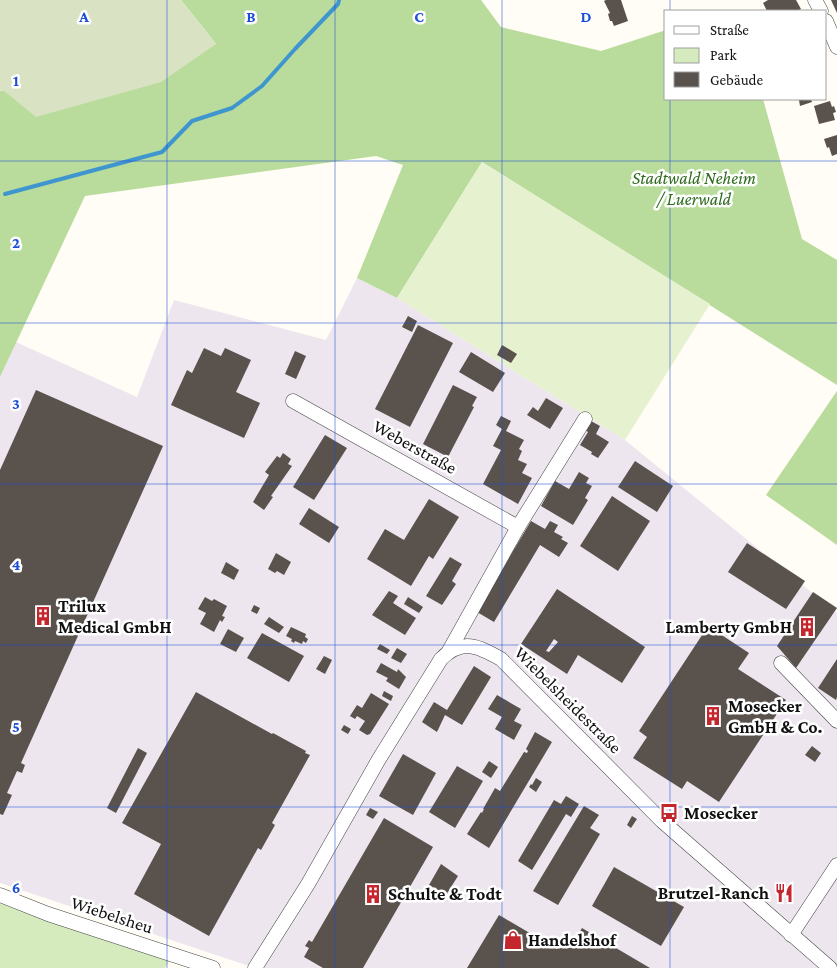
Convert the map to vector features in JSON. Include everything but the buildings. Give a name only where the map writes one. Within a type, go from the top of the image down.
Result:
[{"type":"street","points":[[827,23],[837,46]]},
{"type":"street","name":"Weberstraße","points":[[293,401],[518,527]]},
{"type":"street","points":[[255,968],[308,884],[379,759],[441,659],[449,651],[518,527],[585,419]]},
{"type":"street","name":"Wiebelsheidestraße","points":[[449,651],[463,646],[481,648],[501,659],[662,821],[830,968]]},
{"type":"street","points":[[781,663],[837,720]]},
{"type":"street","points":[[791,935],[837,865]]},
{"type":"street","name":"Wiebelsheu","points":[[0,895],[48,914],[213,968]]},
{"type":"shaded area","points":[[357,278],[397,298],[625,440],[837,613],[837,968],[251,968],[0,883],[0,377],[16,342],[137,397],[174,300],[326,340]]},
{"type":"green space","points":[[0,0],[181,0],[216,44],[161,82],[36,117],[3,90],[0,91]]},
{"type":"green space","name":"Stadtwald Neheim / Luerwald","points":[[181,0],[481,0],[501,27],[601,51],[664,31],[664,100],[763,100],[802,239],[837,260],[837,385],[482,162],[397,298],[357,278],[403,165],[376,156],[85,196],[0,377],[0,91],[216,44]]},
{"type":"green space","points":[[482,162],[710,304],[625,440],[397,298]]},
{"type":"green space","points":[[837,391],[837,545],[766,495]]},
{"type":"green space","points":[[0,902],[169,961],[165,968],[0,968]]},
{"type":"waterway","points":[[5,194],[162,152],[192,121],[232,108],[262,86],[338,4],[339,0]]},
{"type":"place","name":"Trilux Medical GmbH","points":[[43,616]]},
{"type":"place","name":"Lamberty GmbH","points":[[807,627]]},
{"type":"place","name":"Mosecker GmbH & Co.","points":[[713,716]]},
{"type":"place","name":"Mosecker","points":[[669,813]]},
{"type":"place","name":"Brutzel-Ranch","points":[[784,893]]},
{"type":"place","name":"Schulte & Todt","points":[[373,894]]},
{"type":"place","name":"Handelshof","points":[[513,940]]}]
